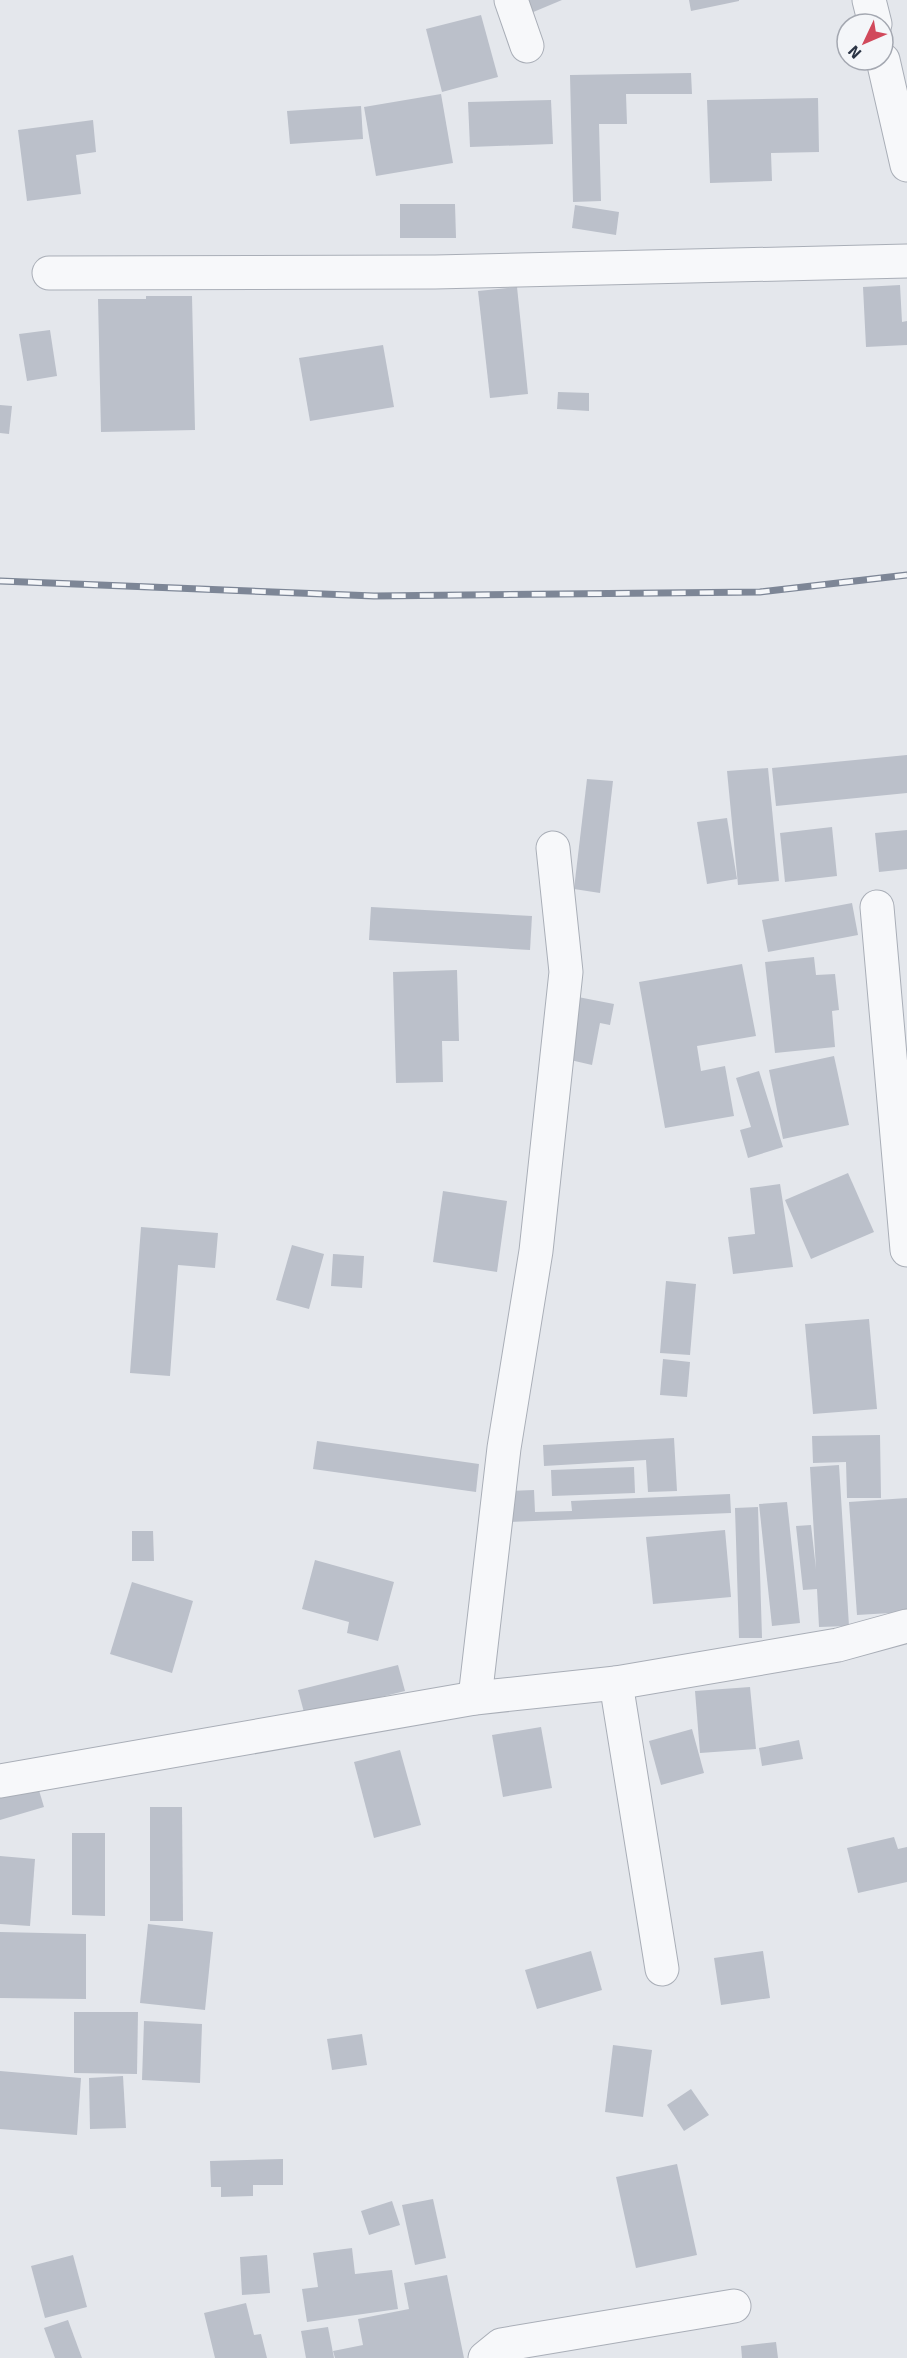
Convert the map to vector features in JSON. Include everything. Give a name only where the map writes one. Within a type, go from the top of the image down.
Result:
[{"type":"street","points":[[511,0],[527,46]]},
{"type":"street","points":[[886,72],[907,165]]},
{"type":"street","points":[[49,273],[435,272],[907,261]]},
{"type":"street","points":[[475,1698],[504,1448],[536,1251],[566,972],[553,848]]},
{"type":"street","points":[[877,907],[907,1250]]},
{"type":"street","points":[[0,1781],[475,1698],[616,1683],[838,1645],[907,1626]]},
{"type":"street","points":[[616,1683],[662,1969]]},
{"type":"street","points":[[485,2358],[501,2344],[734,2306]]},
{"type":"building","points":[[526,0],[562,0],[531,13]]},
{"type":"building","points":[[689,0],[739,0],[739,1],[691,11]]},
{"type":"building","points":[[481,15],[498,77],[442,92],[426,29]]},
{"type":"building","points":[[691,73],[692,94],[626,94],[627,124],[599,124],[601,201],[573,202],[570,75]]},
{"type":"building","points":[[441,94],[453,163],[376,176],[364,107]]},
{"type":"building","points":[[818,98],[819,152],[771,153],[772,181],[710,183],[707,100]]},
{"type":"building","points":[[551,100],[553,144],[470,147],[468,102]]},
{"type":"building","points":[[361,106],[363,139],[290,144],[287,111]]},
{"type":"building","points":[[93,120],[96,152],[76,155],[81,194],[27,201],[18,130]]},
{"type":"building","points":[[400,204],[455,204],[456,238],[400,238]]},
{"type":"building","points":[[575,205],[619,212],[616,235],[572,228]]},
{"type":"building","points":[[900,285],[902,322],[907,321],[907,345],[866,347],[863,287]]},
{"type":"building","points":[[517,287],[528,394],[490,398],[478,291]]},
{"type":"building","points":[[146,296],[192,296],[195,430],[101,432],[98,299],[146,299]]},
{"type":"building","points":[[50,330],[57,376],[27,381],[19,334]]},
{"type":"building","points":[[383,345],[394,407],[310,421],[299,358]]},
{"type":"building","points":[[558,392],[589,393],[589,411],[557,409]]},
{"type":"building","points":[[0,405],[12,406],[9,434],[0,433]]},
{"type":"building","points":[[907,755],[907,793],[776,806],[772,768]]},
{"type":"building","points":[[768,768],[779,881],[738,885],[727,771]]},
{"type":"building","points":[[587,779],[613,781],[600,893],[574,889]]},
{"type":"building","points":[[727,818],[737,879],[707,884],[697,822]]},
{"type":"building","points":[[832,827],[837,876],[785,882],[780,833]]},
{"type":"building","points":[[907,830],[907,869],[879,872],[875,833]]},
{"type":"building","points":[[852,903],[858,935],[768,952],[762,920]]},
{"type":"building","points":[[371,907],[532,916],[530,950],[369,940]]},
{"type":"building","points":[[814,957],[816,975],[835,974],[839,1010],[832,1011],[835,1047],[775,1053],[765,962]]},
{"type":"building","points":[[742,964],[756,1036],[697,1046],[701,1071],[725,1066],[734,1116],[665,1128],[639,982]]},
{"type":"building","points":[[457,970],[459,1041],[442,1041],[443,1082],[396,1083],[393,972]]},
{"type":"building","points":[[578,997],[614,1004],[610,1025],[600,1023],[592,1065],[566,1059]]},
{"type":"building","points":[[834,1056],[849,1125],[783,1139],[769,1070]]},
{"type":"building","points":[[759,1071],[783,1147],[748,1158],[740,1130],[751,1127],[736,1078]]},
{"type":"building","points":[[848,1173],[874,1232],[811,1259],[785,1200]]},
{"type":"building","points":[[780,1184],[793,1267],[733,1274],[728,1237],[755,1234],[750,1188]]},
{"type":"building","points":[[443,1191],[507,1201],[497,1272],[433,1262]]},
{"type":"building","points":[[141,1227],[218,1233],[215,1268],[178,1265],[170,1376],[130,1373]]},
{"type":"building","points":[[292,1245],[324,1254],[309,1309],[276,1300]]},
{"type":"building","points":[[333,1254],[364,1256],[362,1288],[331,1286]]},
{"type":"building","points":[[666,1281],[696,1284],[690,1355],[660,1353]]},
{"type":"building","points":[[869,1319],[877,1409],[813,1414],[805,1324]]},
{"type":"building","points":[[663,1359],[690,1362],[687,1397],[660,1395]]},
{"type":"building","points":[[880,1435],[881,1498],[847,1498],[846,1462],[813,1463],[812,1436]]},
{"type":"building","points":[[674,1438],[677,1491],[648,1492],[646,1460],[544,1466],[543,1445]]},
{"type":"building","points":[[317,1441],[479,1464],[476,1492],[313,1469]]},
{"type":"building","points":[[839,1465],[849,1626],[819,1627],[817,1589],[803,1590],[796,1526],[811,1525],[816,1569],[810,1467]]},
{"type":"building","points":[[634,1467],[635,1493],[552,1496],[551,1470]]},
{"type":"building","points":[[534,1490],[535,1512],[572,1511],[571,1501],[730,1494],[731,1513],[509,1522],[508,1491]]},
{"type":"building","points":[[907,1498],[907,1612],[857,1615],[849,1502]]},
{"type":"building","points":[[787,1502],[800,1623],[772,1626],[759,1504]]},
{"type":"building","points":[[758,1507],[762,1638],[739,1638],[735,1508]]},
{"type":"building","points":[[725,1530],[731,1597],[653,1604],[646,1537]]},
{"type":"building","points":[[132,1531],[153,1531],[154,1561],[132,1561]]},
{"type":"building","points":[[315,1560],[394,1582],[378,1641],[347,1633],[349,1622],[302,1609]]},
{"type":"building","points":[[132,1582],[193,1601],[172,1673],[110,1654]]},
{"type":"building","points":[[398,1665],[405,1691],[305,1716],[298,1690]]},
{"type":"building","points":[[750,1687],[756,1749],[700,1753],[695,1691]]},
{"type":"building","points":[[541,1727],[552,1788],[503,1797],[492,1735]]},
{"type":"building","points":[[692,1729],[704,1773],[661,1785],[649,1741]]},
{"type":"building","points":[[799,1740],[803,1759],[762,1766],[759,1748]]},
{"type":"building","points":[[400,1750],[421,1825],[374,1838],[354,1762]]},
{"type":"building","points":[[35,1777],[44,1807],[0,1820],[0,1788]]},
{"type":"building","points":[[150,1807],[182,1807],[183,1921],[150,1921]]},
{"type":"building","points":[[72,1833],[105,1833],[105,1916],[72,1915]]},
{"type":"building","points":[[894,1837],[898,1849],[907,1847],[907,1882],[858,1893],[847,1848]]},
{"type":"building","points":[[0,1856],[35,1859],[30,1926],[0,1924]]},
{"type":"building","points":[[148,1924],[213,1932],[205,2010],[140,2003]]},
{"type":"building","points":[[0,1932],[86,1934],[86,1999],[0,1998]]},
{"type":"building","points":[[591,1951],[602,1990],[537,2009],[525,1970]]},
{"type":"building","points":[[763,1951],[770,1998],[721,2005],[714,1958]]},
{"type":"building","points":[[74,2012],[138,2012],[137,2074],[74,2073]]},
{"type":"building","points":[[144,2021],[202,2024],[200,2083],[142,2080]]},
{"type":"building","points":[[362,2034],[367,2065],[332,2070],[327,2039]]},
{"type":"building","points":[[613,2045],[652,2050],[643,2117],[605,2112]]},
{"type":"building","points":[[0,2071],[81,2078],[77,2135],[0,2129]]},
{"type":"building","points":[[123,2076],[126,2128],[90,2129],[89,2078]]},
{"type":"building","points":[[691,2089],[709,2115],[684,2131],[667,2105]]},
{"type":"building","points":[[283,2159],[283,2185],[253,2185],[253,2196],[221,2197],[221,2187],[211,2187],[210,2161]]},
{"type":"building","points":[[677,2164],[697,2255],[636,2268],[616,2177]]},
{"type":"building","points":[[433,2199],[446,2258],[415,2265],[402,2205]]},
{"type":"building","points":[[392,2201],[400,2225],[369,2235],[361,2211]]},
{"type":"building","points":[[352,2248],[355,2274],[392,2270],[398,2309],[307,2322],[302,2289],[318,2287],[313,2253]]},
{"type":"building","points":[[73,2255],[87,2307],[45,2318],[31,2266]]},
{"type":"building","points":[[267,2255],[270,2293],[242,2295],[240,2257]]},
{"type":"building","points":[[447,2275],[464,2358],[335,2358],[333,2351],[363,2345],[358,2319],[409,2309],[404,2283]]},
{"type":"building","points":[[246,2303],[254,2335],[261,2334],[267,2358],[215,2358],[204,2313]]},
{"type":"building","points":[[68,2320],[82,2358],[55,2358],[44,2328]]},
{"type":"building","points":[[328,2327],[334,2358],[306,2358],[301,2331]]},
{"type":"building","points":[[776,2342],[778,2358],[742,2358],[741,2346]]},
{"type":"railway","points":[[0,581],[374,596],[760,592],[907,575]]}]
